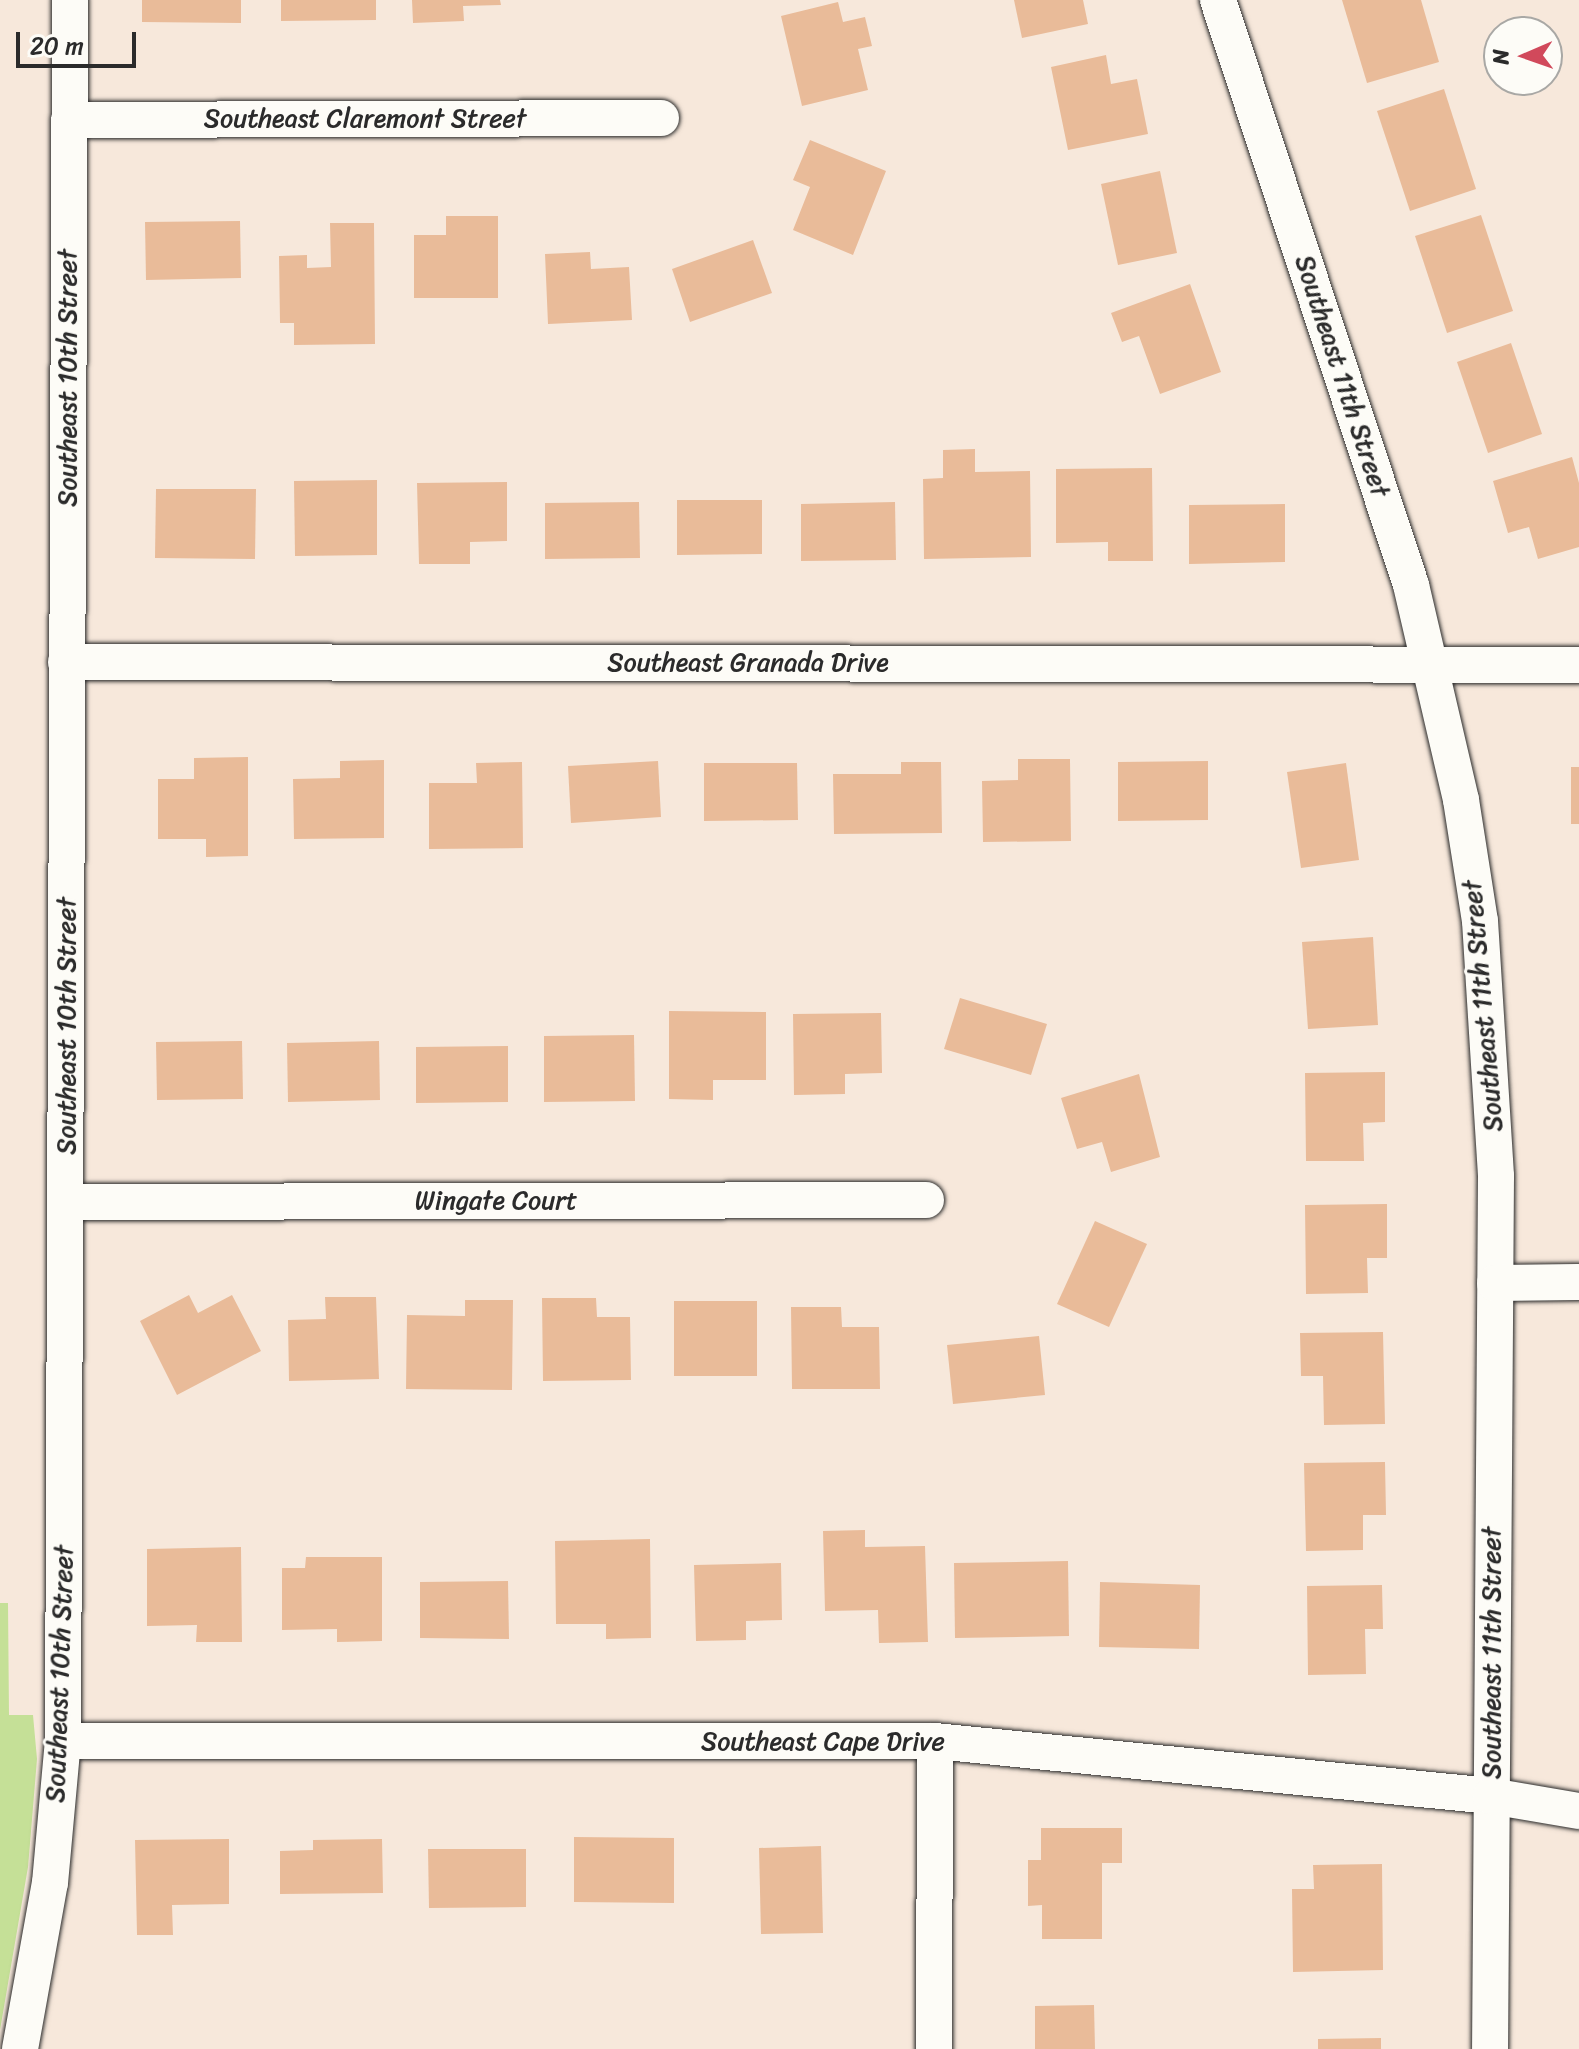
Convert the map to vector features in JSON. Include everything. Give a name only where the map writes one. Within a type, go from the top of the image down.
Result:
[{"type":"street","name":"Southeast 10th Street","points":[[20,2049],[50,1883],[63,1741],[70,0]]},
{"type":"street","name":"Southeast 11th Street","points":[[1218,0],[1411,585],[1461,800],[1480,921],[1492,1054],[1495,1283],[1490,2049]]},
{"type":"street","name":"Southeast Claremont Street","points":[[69,120],[661,118]]},
{"type":"street","name":"Southeast Granada Drive","points":[[66,662],[1579,665]]},
{"type":"street","name":"Wingate Court","points":[[67,1202],[926,1200]]},
{"type":"street","points":[[1495,1283],[1579,1282]]},
{"type":"street","name":"Southeast Cape Drive","points":[[63,1741],[935,1741],[1491,1796],[1579,1811]]},
{"type":"street","points":[[934,2049],[935,1741]]},
{"type":"green space","points":[[0,1603],[8,1603],[9,1715],[33,1715],[37,1759],[28,1867],[0,2030]]},
{"type":"building","points":[[142,0],[241,0],[241,23],[142,22]]},
{"type":"building","points":[[281,0],[376,0],[376,20],[281,21]]},
{"type":"building","points":[[412,0],[500,0],[501,5],[463,6],[464,21],[413,23]]},
{"type":"building","points":[[1014,0],[1083,0],[1088,24],[1022,38]]},
{"type":"building","points":[[1342,0],[1421,0],[1439,62],[1367,83]]},
{"type":"building","points":[[838,2],[843,22],[865,17],[872,46],[858,49],[868,90],[802,106],[781,16]]},
{"type":"building","points":[[1106,55],[1111,84],[1137,79],[1148,134],[1068,150],[1051,67]]},
{"type":"building","points":[[1444,89],[1476,189],[1410,211],[1377,111]]},
{"type":"building","points":[[810,140],[886,171],[853,255],[793,230],[810,187],[793,180]]},
{"type":"building","points":[[1160,171],[1177,253],[1118,265],[1101,184]]},
{"type":"building","points":[[1481,215],[1513,311],[1447,333],[1415,236]]},
{"type":"building","points":[[446,216],[498,216],[498,298],[414,298],[414,235],[446,235]]},
{"type":"building","points":[[240,221],[241,278],[146,280],[145,222]]},
{"type":"building","points":[[330,223],[374,223],[375,344],[294,345],[294,323],[280,323],[279,256],[307,255],[307,268],[331,267]]},
{"type":"building","points":[[753,240],[772,293],[690,322],[672,269]]},
{"type":"building","points":[[590,252],[591,269],[629,267],[632,320],[548,324],[545,254]]},
{"type":"building","points":[[1190,284],[1221,372],[1160,394],[1139,336],[1122,342],[1111,313]]},
{"type":"building","points":[[1511,343],[1542,434],[1488,453],[1457,362]]},
{"type":"building","points":[[975,449],[975,472],[1030,471],[1031,557],[924,559],[923,479],[943,478],[943,450]]},
{"type":"building","points":[[1572,457],[1579,483],[1579,547],[1538,559],[1529,527],[1508,533],[1493,481]]},
{"type":"building","points":[[1152,468],[1153,561],[1108,561],[1108,542],[1056,543],[1056,469]]},
{"type":"building","points":[[377,480],[377,555],[295,556],[294,481]]},
{"type":"building","points":[[507,482],[507,541],[470,542],[470,564],[419,564],[417,483]]},
{"type":"building","points":[[156,489],[256,489],[255,559],[155,558]]},
{"type":"building","points":[[677,500],[762,500],[762,554],[677,555]]},
{"type":"building","points":[[639,502],[640,558],[545,559],[545,503]]},
{"type":"building","points":[[895,502],[896,560],[801,561],[801,504]]},
{"type":"building","points":[[1285,504],[1285,562],[1189,564],[1189,505]]},
{"type":"building","points":[[248,757],[248,856],[206,857],[206,839],[158,839],[158,779],[194,779],[194,758]]},
{"type":"building","points":[[1018,759],[1070,759],[1071,841],[983,842],[982,781],[1018,780]]},
{"type":"building","points":[[384,760],[384,838],[294,839],[293,779],[340,778],[340,761]]},
{"type":"building","points":[[658,761],[661,817],[571,823],[568,766]]},
{"type":"building","points":[[1208,761],[1208,820],[1118,821],[1118,762]]},
{"type":"building","points":[[522,762],[523,848],[429,849],[429,783],[477,783],[476,763]]},
{"type":"building","points":[[901,762],[941,762],[942,833],[834,834],[833,774],[901,774]]},
{"type":"building","points":[[704,763],[797,763],[798,820],[704,821]]},
{"type":"building","points":[[1346,763],[1359,860],[1301,868],[1287,772]]},
{"type":"building","points":[[1571,767],[1579,767],[1579,824],[1571,824]]},
{"type":"building","points":[[1373,937],[1378,1025],[1308,1029],[1302,942]]},
{"type":"building","points":[[960,998],[1047,1024],[1031,1075],[944,1049]]},
{"type":"building","points":[[669,1011],[766,1012],[766,1080],[713,1080],[713,1100],[669,1099]]},
{"type":"building","points":[[881,1013],[882,1073],[845,1074],[845,1094],[794,1095],[793,1014]]},
{"type":"building","points":[[634,1035],[635,1101],[544,1102],[544,1036]]},
{"type":"building","points":[[242,1041],[243,1099],[157,1100],[156,1042]]},
{"type":"building","points":[[379,1041],[380,1100],[288,1102],[287,1043]]},
{"type":"building","points":[[508,1046],[508,1102],[416,1103],[416,1047]]},
{"type":"building","points":[[1385,1072],[1385,1122],[1363,1123],[1364,1161],[1306,1161],[1305,1073]]},
{"type":"building","points":[[1139,1074],[1160,1157],[1111,1172],[1102,1142],[1077,1149],[1061,1098]]},
{"type":"building","points":[[1387,1204],[1387,1258],[1367,1258],[1368,1293],[1306,1294],[1305,1205]]},
{"type":"building","points":[[1095,1221],[1147,1244],[1109,1327],[1057,1304]]},
{"type":"building","points":[[189,1295],[198,1313],[232,1295],[261,1351],[177,1395],[140,1321]]},
{"type":"building","points":[[325,1297],[376,1297],[379,1379],[289,1381],[288,1320],[326,1319]]},
{"type":"building","points":[[542,1298],[596,1298],[597,1317],[630,1317],[631,1380],[543,1381]]},
{"type":"building","points":[[465,1300],[513,1300],[512,1390],[406,1389],[407,1315],[465,1316]]},
{"type":"building","points":[[674,1301],[757,1301],[757,1376],[674,1376]]},
{"type":"building","points":[[791,1307],[841,1307],[842,1327],[879,1327],[880,1389],[792,1389]]},
{"type":"building","points":[[1383,1332],[1385,1424],[1324,1425],[1323,1376],[1301,1376],[1300,1333]]},
{"type":"building","points":[[1039,1336],[1045,1395],[953,1404],[947,1345]]},
{"type":"building","points":[[1385,1462],[1386,1515],[1363,1515],[1363,1550],[1306,1551],[1304,1463]]},
{"type":"building","points":[[865,1530],[865,1547],[925,1546],[928,1642],[879,1643],[878,1610],[825,1611],[823,1531]]},
{"type":"building","points":[[650,1539],[651,1638],[606,1639],[606,1624],[556,1624],[555,1541]]},
{"type":"building","points":[[241,1547],[242,1642],[196,1642],[197,1625],[147,1626],[147,1549]]},
{"type":"building","points":[[306,1557],[382,1557],[382,1641],[337,1642],[337,1629],[282,1630],[282,1568],[305,1568]]},
{"type":"building","points":[[1068,1561],[1069,1636],[955,1638],[954,1563]]},
{"type":"building","points":[[781,1563],[782,1620],[746,1621],[746,1640],[696,1641],[694,1565]]},
{"type":"building","points":[[508,1581],[509,1639],[420,1638],[420,1582]]},
{"type":"building","points":[[1100,1582],[1200,1585],[1199,1649],[1099,1647]]},
{"type":"building","points":[[1382,1585],[1383,1629],[1365,1629],[1366,1674],[1308,1675],[1307,1586]]},
{"type":"building","points":[[1041,1828],[1122,1828],[1122,1863],[1102,1863],[1102,1939],[1042,1939],[1042,1905],[1028,1906],[1028,1860],[1041,1860]]},
{"type":"building","points":[[574,1837],[674,1838],[674,1903],[574,1902]]},
{"type":"building","points":[[229,1839],[229,1904],[172,1905],[173,1935],[137,1935],[135,1840]]},
{"type":"building","points":[[382,1839],[383,1893],[280,1894],[280,1851],[313,1850],[313,1840]]},
{"type":"building","points":[[821,1846],[823,1933],[761,1934],[759,1848]]},
{"type":"building","points":[[428,1849],[526,1849],[526,1907],[429,1908]]},
{"type":"building","points":[[1382,1864],[1383,1970],[1293,1972],[1292,1889],[1314,1889],[1313,1865]]},
{"type":"building","points":[[1094,2005],[1095,2049],[1035,2049],[1035,2006]]},
{"type":"building","points":[[1381,2038],[1381,2049],[1318,2049],[1318,2039]]}]
